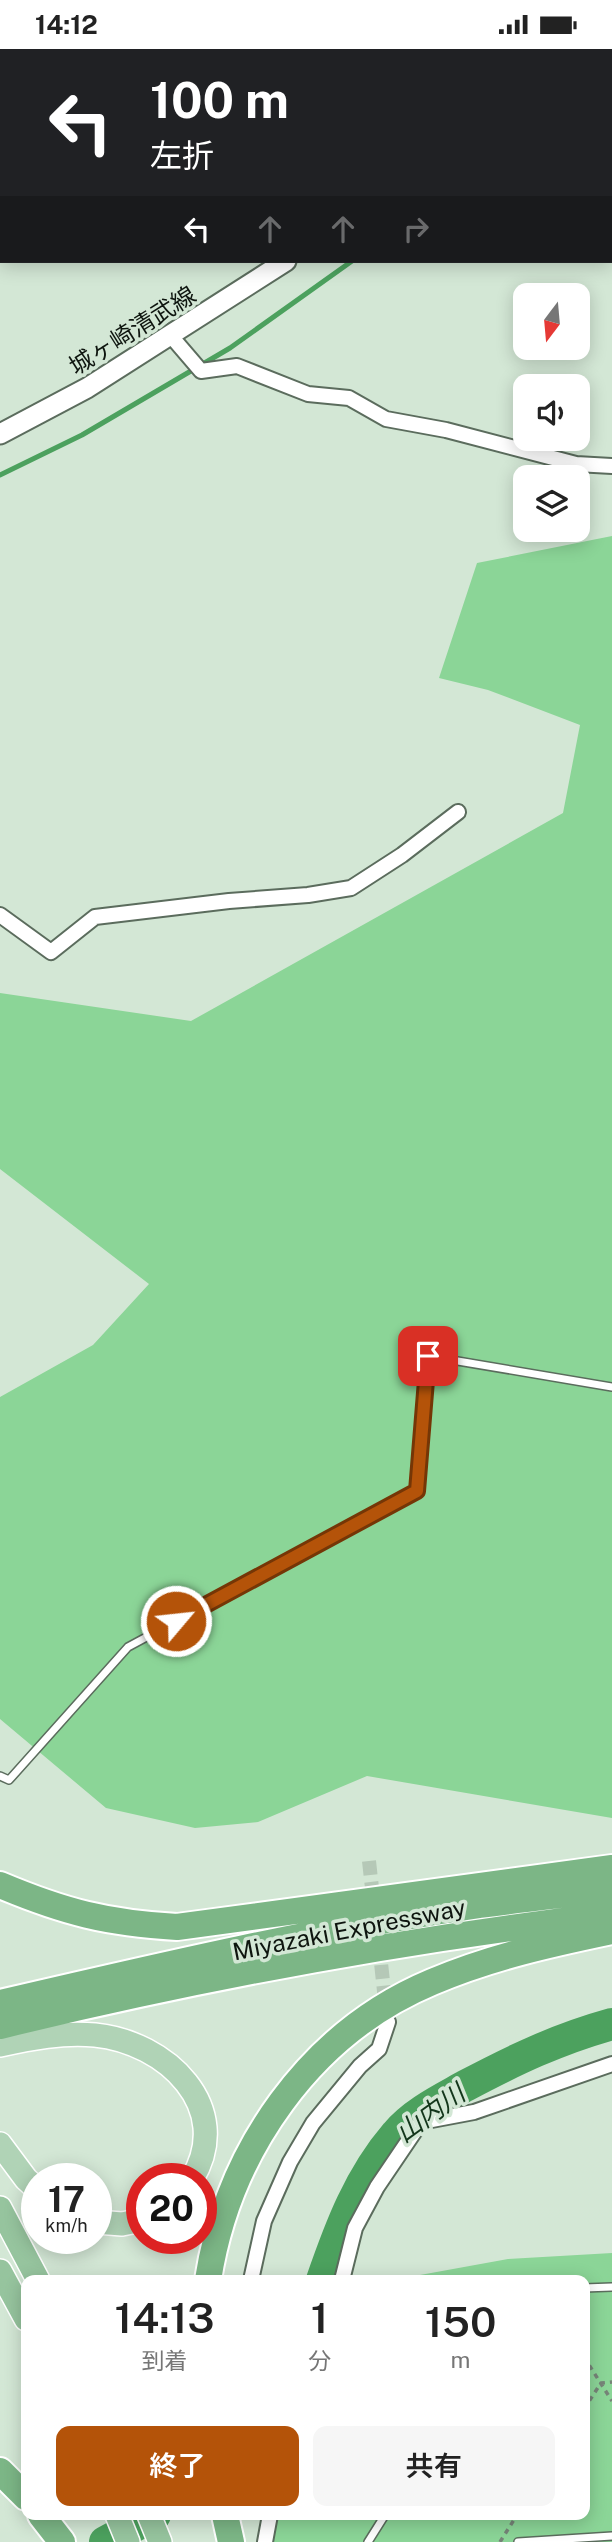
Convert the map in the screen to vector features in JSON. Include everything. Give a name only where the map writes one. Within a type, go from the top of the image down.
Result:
[{"type":"highway","points":[[0,1885],[47,1905],[86,1916],[129,1924],[177,1927],[612,1868]]},
{"type":"highway","name":"Miyazaki Expressway","points":[[91,1993],[338,1930],[479,1905],[612,1889]]},
{"type":"highway","name":"Miyazaki Expressway","points":[[91,1993],[154,1991],[427,1941],[612,1915]]},
{"type":"highway","points":[[209,2275],[227,2200],[255,2141],[268,2119],[304,2074],[339,2039],[366,2018],[430,1983],[508,1954],[612,1931]]},
{"type":"highway","points":[[0,2043],[154,1991]]},
{"type":"highway","points":[[0,2004],[91,1993]]},
{"type":"highway","points":[[0,2026],[91,1993]]},
{"type":"highway","points":[[0,2208],[35,2275]]},
{"type":"highway","points":[[0,2271],[21,2310]]},
{"type":"highway","points":[[0,2471],[21,2492]]},
{"type":"highway","points":[[119,2520],[128,2542]]},
{"type":"highway","points":[[151,2520],[160,2542]]},
{"type":"highway","points":[[226,2520],[231,2542]]},
{"type":"main road","name":"城ヶ崎清武線","points":[[0,434],[87,389],[283,263]]},
{"type":"main road","points":[[0,2043],[48,2036],[97,2035],[141,2048],[172,2066],[195,2094],[204,2122],[205,2140],[199,2163]]},
{"type":"main road","points":[[0,2144],[21,2172]]},
{"type":"street","points":[[170,336],[201,371],[237,366],[308,394],[349,398],[386,419],[446,429],[576,464],[612,466]]},
{"type":"street","points":[[0,915],[51,952],[95,918],[351,888],[402,855],[458,812]]},
{"type":"street","points":[[252,2275],[264,2221],[290,2162],[313,2123],[360,2066],[379,2049],[388,2022]]},
{"type":"street","points":[[343,2275],[355,2228],[377,2187],[421,2122],[474,2112],[612,2064]]},
{"type":"street","points":[[265,2542],[269,2520]]},
{"type":"lane","points":[[0,1776],[9,1780],[128,1647],[417,1491],[428,1356],[612,1387]]},
{"type":"lane","points":[[590,2288],[612,2287]]},
{"type":"lane","points":[[368,2542],[382,2520]]},
{"type":"lane","points":[[518,2542],[612,2536]]},
{"type":"path","points":[[590,2366],[612,2401]]},
{"type":"path","points":[[601,2383],[612,2382]]},
{"type":"path","points":[[590,2400],[601,2383]]},
{"type":"path","points":[[500,2542],[514,2520]]},
{"type":"green space","points":[[612,536],[612,1818],[367,1776],[258,1822],[195,1828],[106,1808],[0,1719],[0,1397],[93,1345],[149,1284],[0,1169],[0,993],[191,1021],[563,813],[580,725],[488,690],[439,678],[477,563]]},
{"type":"green space","points":[[612,2253],[612,2542],[272,2542],[275,2520],[590,2520],[590,2275],[420,2275],[508,2259]]},
{"type":"waterway","points":[[0,475],[82,435],[230,348],[349,263]]},
{"type":"waterway","name":"山内川","points":[[324,2275],[361,2185],[383,2150],[411,2119],[483,2076],[555,2043],[612,2024]]},
{"type":"waterway","name":"山内川","points":[[105,2542],[146,2520]]},
{"type":"tunnel","points":[[369,1861],[374,1906]]},
{"type":"tunnel","points":[[379,1944],[386,2010]]},
{"type":"route","points":[[176,1621],[417,1491],[428,1356]]}]
